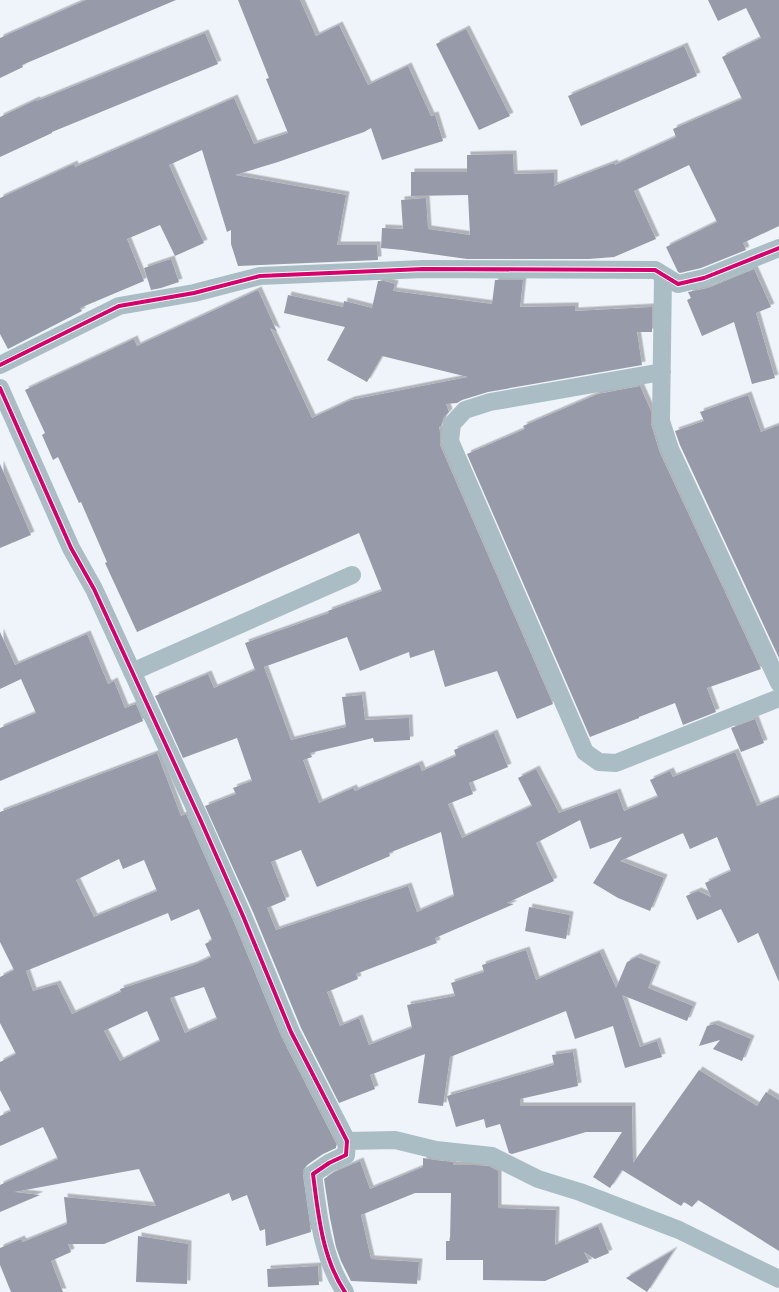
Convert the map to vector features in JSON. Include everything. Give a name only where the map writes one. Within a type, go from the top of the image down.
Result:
[{"type":"street","points":[[0,365],[119,306],[194,293],[260,276],[424,269],[655,270],[678,284],[697,280],[779,248]]},
{"type":"street","points":[[663,275],[660,421],[670,449],[779,682]]},
{"type":"street","points":[[662,372],[490,402],[465,410],[452,424],[450,441],[585,752],[599,762],[616,763],[779,698]]},
{"type":"street","points":[[0,388],[71,548],[94,589],[240,910],[291,1032],[347,1141],[346,1155],[329,1163],[313,1174],[321,1234],[344,1292]]},
{"type":"street","points":[[132,672],[352,575]]},
{"type":"street","points":[[347,1141],[394,1140],[436,1150],[492,1156],[538,1179],[580,1192],[679,1230],[779,1280]]},
{"type":"building","points":[[86,0],[176,0],[22,65],[23,67],[0,78],[0,38]]},
{"type":"building","points":[[238,0],[300,0],[316,36],[339,25],[368,85],[408,66],[431,116],[435,115],[443,141],[382,160],[371,128],[364,132],[278,162],[235,175],[346,195],[337,245],[377,245],[378,260],[238,266],[231,244],[231,230],[227,232],[202,150],[169,165],[204,243],[175,256],[160,225],[127,239],[144,281],[80,308],[82,311],[8,349],[0,334],[0,198],[74,164],[75,167],[234,98],[254,144],[288,133],[266,79],[269,78]]},
{"type":"building","points":[[708,0],[779,0],[779,226],[743,243],[746,250],[701,268],[680,273],[678,272],[666,247],[717,222],[689,165],[634,191],[656,239],[614,257],[589,259],[467,259],[381,248],[382,228],[403,229],[401,200],[426,198],[428,229],[470,235],[468,195],[411,196],[411,172],[467,172],[467,155],[513,154],[514,174],[554,173],[554,186],[614,163],[615,165],[676,137],[673,129],[742,99],[722,57],[761,38],[746,8],[718,21]]},
{"type":"building","points":[[466,29],[510,116],[479,130],[436,44]]},
{"type":"building","points":[[205,33],[218,64],[52,132],[0,157],[0,117],[36,100],[37,101]]},
{"type":"building","points":[[684,46],[697,76],[581,126],[568,96]]},
{"type":"building","points":[[171,259],[179,282],[151,290],[144,268]]},
{"type":"building","points":[[754,269],[771,307],[756,313],[775,378],[752,384],[734,322],[702,336],[687,300],[691,298],[688,292],[708,288]]},
{"type":"building","points":[[495,280],[523,280],[520,307],[575,306],[575,311],[652,307],[652,332],[637,332],[642,365],[488,392],[457,403],[446,404],[449,412],[444,417],[441,426],[439,427],[440,445],[553,704],[517,719],[497,671],[445,687],[434,650],[410,658],[409,652],[360,671],[347,637],[264,667],[291,740],[346,727],[342,697],[362,695],[365,720],[409,718],[410,740],[374,742],[373,738],[310,753],[312,757],[303,760],[319,803],[353,788],[355,791],[419,764],[422,771],[456,756],[454,750],[494,733],[508,767],[469,783],[473,794],[448,804],[462,838],[532,806],[518,778],[536,769],[559,813],[617,792],[624,811],[658,797],[650,780],[670,771],[673,777],[735,752],[757,806],[779,797],[779,982],[758,933],[738,943],[721,909],[697,920],[686,896],[698,891],[711,897],[705,883],[731,871],[717,837],[690,849],[683,833],[620,861],[664,878],[650,911],[618,898],[593,883],[622,837],[590,849],[580,820],[536,843],[554,881],[507,903],[514,904],[435,938],[437,943],[356,974],[358,979],[327,992],[340,1026],[359,1018],[369,1045],[412,1028],[407,1005],[455,996],[451,983],[484,972],[482,965],[526,950],[536,980],[600,952],[616,988],[627,962],[637,957],[657,965],[648,988],[693,1006],[687,1021],[622,995],[640,1047],[657,1041],[662,1057],[625,1068],[613,1026],[575,1039],[566,1011],[450,1057],[443,1106],[418,1103],[425,1054],[370,1075],[375,1089],[339,1103],[301,1028],[253,912],[205,806],[236,794],[233,788],[252,781],[237,738],[183,758],[155,696],[208,674],[214,688],[258,669],[255,670],[245,643],[329,613],[328,611],[382,591],[359,533],[137,632],[105,563],[107,562],[81,502],[79,503],[58,457],[53,460],[42,435],[45,433],[25,390],[134,339],[137,346],[258,290],[277,332],[270,328],[312,418],[351,400],[468,377],[382,356],[367,382],[327,360],[345,327],[284,313],[288,295],[343,307],[344,301],[372,308],[378,281],[384,281],[395,284],[393,291],[492,304]],"holes":[[[441,832],[454,896],[417,912],[408,886],[276,930],[267,908],[286,900],[271,862],[301,850],[317,887],[390,856],[389,853]]]},
{"type":"building","points":[[640,386],[651,411],[651,424],[660,453],[761,669],[707,688],[716,712],[683,725],[675,703],[590,737],[467,454],[525,429],[523,426],[598,394]]},
{"type":"building","points":[[748,395],[761,432],[779,425],[779,658],[680,445],[675,431],[704,421],[700,412]]},
{"type":"building","points":[[0,464],[31,535],[0,548]]},
{"type":"building","points":[[0,632],[15,665],[87,634],[108,684],[114,681],[125,708],[136,704],[143,721],[0,781],[0,728],[36,713],[21,679],[0,689]]},
{"type":"building","points":[[755,719],[764,743],[741,752],[731,728]]},
{"type":"building","points":[[157,753],[181,816],[186,814],[233,920],[281,1036],[336,1143],[336,1148],[323,1154],[307,1165],[303,1170],[311,1232],[266,1246],[265,1229],[260,1231],[247,1195],[232,1201],[229,1193],[104,1244],[68,1244],[71,1252],[51,1261],[63,1292],[11,1292],[0,1265],[0,1248],[21,1239],[23,1242],[67,1224],[64,1197],[156,1206],[139,1169],[14,1192],[40,1195],[0,1212],[0,1185],[58,1159],[43,1127],[0,1146],[0,1116],[11,1111],[0,1090],[0,1062],[16,1054],[0,1023],[0,977],[14,970],[0,942],[0,812]],"holes":[[[119,859],[123,869],[144,860],[157,891],[94,917],[76,880]],[[199,909],[212,940],[205,944],[211,957],[194,965],[120,989],[121,992],[72,1014],[57,984],[33,991],[26,971],[168,913],[171,921]],[[204,987],[217,1019],[185,1033],[170,998]],[[147,1011],[160,1041],[120,1061],[104,1031]]]},
{"type":"building","points":[[529,907],[570,915],[566,939],[525,931]]},
{"type":"building","points":[[715,1024],[751,1039],[742,1061],[713,1049],[720,1040],[699,1046],[707,1026]]},
{"type":"building","points":[[573,1052],[578,1086],[520,1099],[520,1106],[632,1106],[633,1163],[699,1070],[757,1106],[766,1092],[779,1100],[779,1251],[698,1200],[692,1207],[684,1202],[681,1206],[622,1170],[610,1188],[593,1177],[622,1132],[586,1132],[512,1154],[509,1153],[500,1124],[486,1128],[484,1119],[456,1127],[447,1096],[554,1065],[552,1055]]},
{"type":"building","points":[[423,1158],[453,1162],[453,1165],[489,1166],[498,1171],[498,1208],[556,1210],[555,1245],[598,1226],[609,1253],[595,1259],[584,1252],[589,1262],[545,1281],[483,1280],[483,1260],[446,1260],[446,1241],[450,1241],[451,1193],[415,1193],[361,1215],[371,1259],[419,1262],[417,1284],[351,1281],[336,1247],[324,1179],[334,1172],[360,1161],[370,1189],[423,1167]]},
{"type":"building","points":[[138,1236],[188,1244],[187,1284],[136,1282]]},
{"type":"building","points":[[674,1250],[647,1292],[626,1278]]},
{"type":"building","points":[[318,1266],[319,1285],[268,1287],[267,1269]]},
{"type":"cycle path","points":[[0,365],[119,306],[194,293],[260,276],[423,269],[655,270],[678,284],[704,278],[779,248]]},
{"type":"cycle path","points":[[0,388],[71,548],[94,589],[200,819],[243,916],[291,1032],[347,1141],[346,1155],[329,1163],[313,1174],[319,1220],[326,1250],[337,1279],[345,1292]]}]
